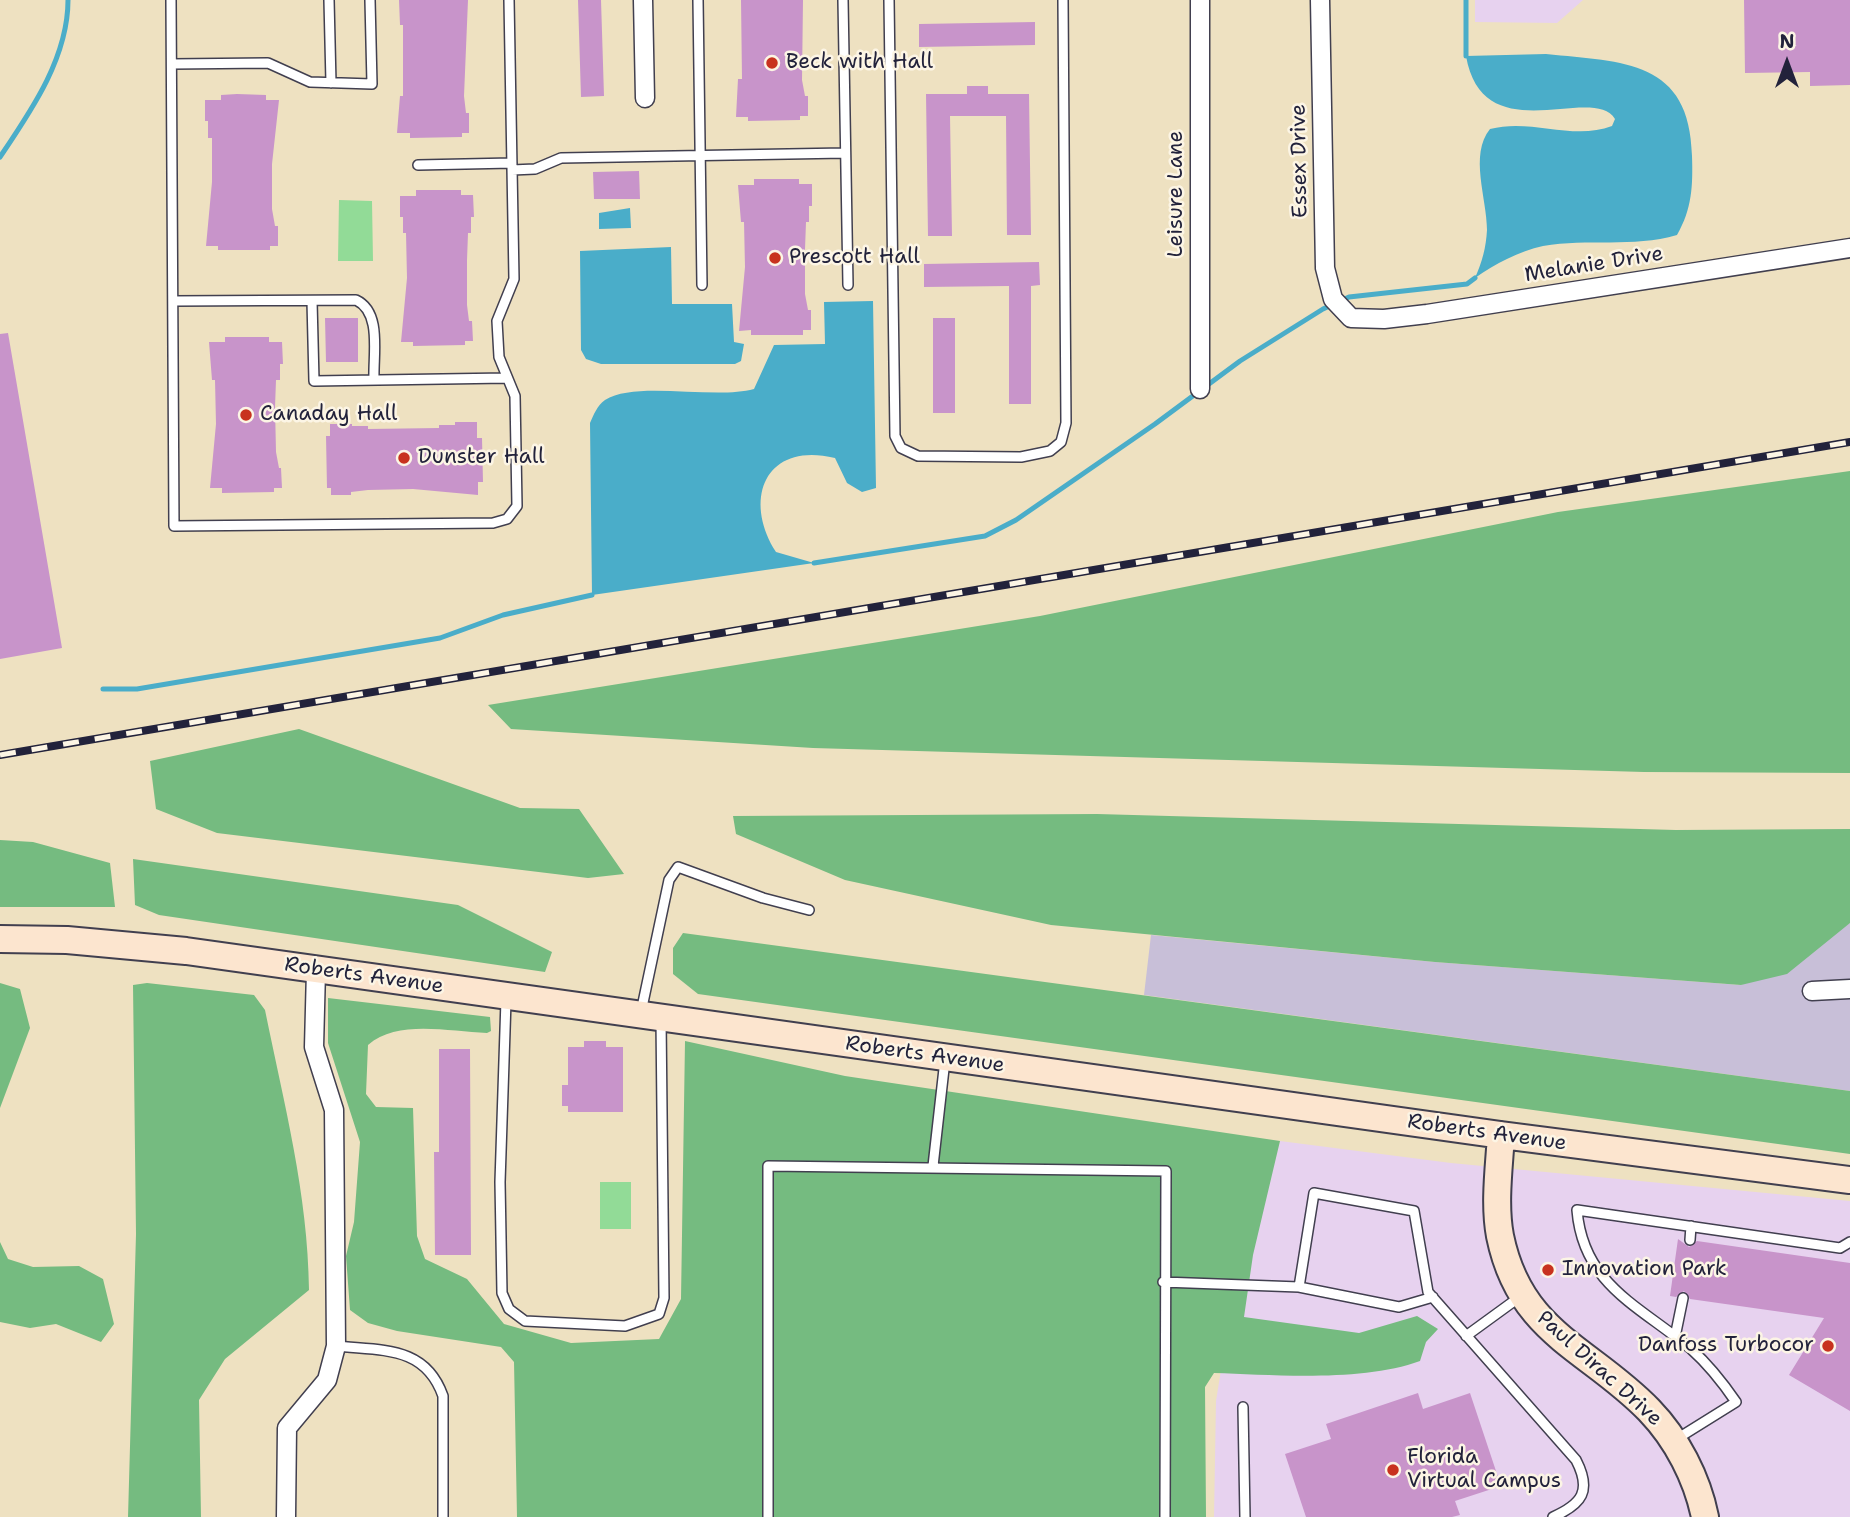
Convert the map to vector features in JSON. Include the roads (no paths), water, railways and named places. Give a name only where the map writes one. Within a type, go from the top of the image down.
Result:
[{"type":"street","points":[[643,0],[645,99]]},
{"type":"street","name":"Leisure Lane","points":[[1200,0],[1200,389]]},
{"type":"street","name":"Essex Drive","points":[[1320,0],[1325,268],[1340,308]]},
{"type":"street","name":"Melanie Drive","points":[[1340,308],[1360,320],[1427,314],[1850,248]]},
{"type":"street","name":"Roberts Avenue","points":[[0,939],[67,940],[186,951],[1501,1135],[1850,1180]]},
{"type":"street","points":[[286,1517],[287,1428],[327,1380],[336,1346],[334,1111],[330,1091],[314,1047],[316,970]]},
{"type":"street","points":[[1812,991],[1850,989]]},
{"type":"street","name":"Paul Dirac Drive","points":[[1501,1135],[1498,1213],[1500,1237],[1522,1294],[1549,1330],[1648,1409],[1674,1440],[1691,1474],[1705,1517]]},
{"type":"lane","points":[[171,0],[174,527],[493,523],[507,519],[517,506],[515,396],[499,357],[497,321],[514,279],[509,0]]},
{"type":"lane","points":[[328,0],[331,83]]},
{"type":"lane","points":[[172,64],[268,63],[310,82],[372,84],[370,0]]},
{"type":"lane","points":[[698,0],[702,285]]},
{"type":"lane","points":[[843,0],[848,285]]},
{"type":"lane","points":[[889,0],[895,436],[901,448],[918,456],[1021,457],[1050,451],[1061,442],[1066,423],[1063,0]]},
{"type":"lane","points":[[418,166],[512,166],[535,169],[561,158],[845,153]]},
{"type":"lane","points":[[173,301],[356,300],[370,310],[374,379]]},
{"type":"lane","points":[[313,301],[314,381],[508,378]]},
{"type":"lane","points":[[506,995],[500,1182],[502,1293],[509,1308],[526,1321],[625,1326],[659,1314],[664,1298],[651,1016],[669,880],[678,867],[763,898],[809,910]]},
{"type":"lane","points":[[933,1166],[945,1058]]},
{"type":"lane","points":[[768,1517],[768,1166],[1166,1171],[1163,1282],[1165,1517]]},
{"type":"lane","points":[[1300,1287],[1314,1193],[1414,1210],[1428,1292],[1576,1460],[1585,1477],[1580,1499],[1572,1508],[1553,1517]]},
{"type":"lane","points":[[1674,1440],[1736,1402],[1720,1379],[1675,1337],[1609,1287],[1583,1244],[1577,1210],[1840,1248],[1850,1242]]},
{"type":"lane","points":[[1690,1240],[1691,1226]]},
{"type":"lane","points":[[1163,1282],[1300,1287],[1399,1307],[1433,1297]]},
{"type":"lane","points":[[1466,1336],[1522,1294]]},
{"type":"lane","points":[[1675,1337],[1683,1298]]},
{"type":"lane","points":[[336,1346],[399,1353],[428,1367],[437,1380],[443,1396],[443,1517]]},
{"type":"lane","points":[[1243,1407],[1245,1517]]},
{"type":"water","points":[[1546,54],[1626,64],[1648,72],[1665,84],[1679,101],[1688,124],[1692,177],[1686,216],[1677,235],[1643,241],[1543,246],[1508,259],[1475,278],[1483,255],[1487,230],[1480,164],[1484,139],[1490,129],[1521,126],[1567,131],[1597,130],[1612,126],[1615,119],[1603,110],[1515,109],[1493,102],[1476,85],[1466,56]]},
{"type":"water","points":[[630,208],[631,228],[599,229],[599,213]]},
{"type":"water","points":[[671,247],[672,304],[732,304],[734,342],[744,344],[741,361],[735,364],[601,364],[586,359],[581,350],[580,251]]},
{"type":"water","points":[[873,301],[876,488],[862,492],[847,483],[835,458],[811,455],[792,458],[777,466],[767,478],[762,494],[761,512],[766,532],[776,552],[814,563],[592,595],[590,423],[602,402],[619,394],[636,391],[718,393],[754,389],[774,345],[825,344],[824,302]]},
{"type":"waterway","points":[[0,157],[24,121],[55,63],[62,43],[68,0]]},
{"type":"waterway","points":[[1466,0],[1466,56]]},
{"type":"waterway","points":[[814,563],[985,536],[1016,520],[1155,424],[1240,361],[1323,309],[1349,297],[1467,284],[1475,278]]},
{"type":"waterway","points":[[103,689],[137,689],[440,638],[503,615],[592,595]]},
{"type":"railway","points":[[0,755],[1850,442]]},
{"type":"place","name":"Beck with Hall","points":[[772,63]]},
{"type":"place","name":"Prescott Hall","points":[[775,258]]},
{"type":"place","name":"Canaday Hall","points":[[246,415]]},
{"type":"place","name":"Dunster Hall","points":[[404,458]]},
{"type":"place","name":"Innovation Park","points":[[1548,1270]]},
{"type":"place","name":"Danfoss Turbocor","points":[[1828,1346]]},
{"type":"place","name":"Florida Virtual Campus","points":[[1393,1470]]}]
